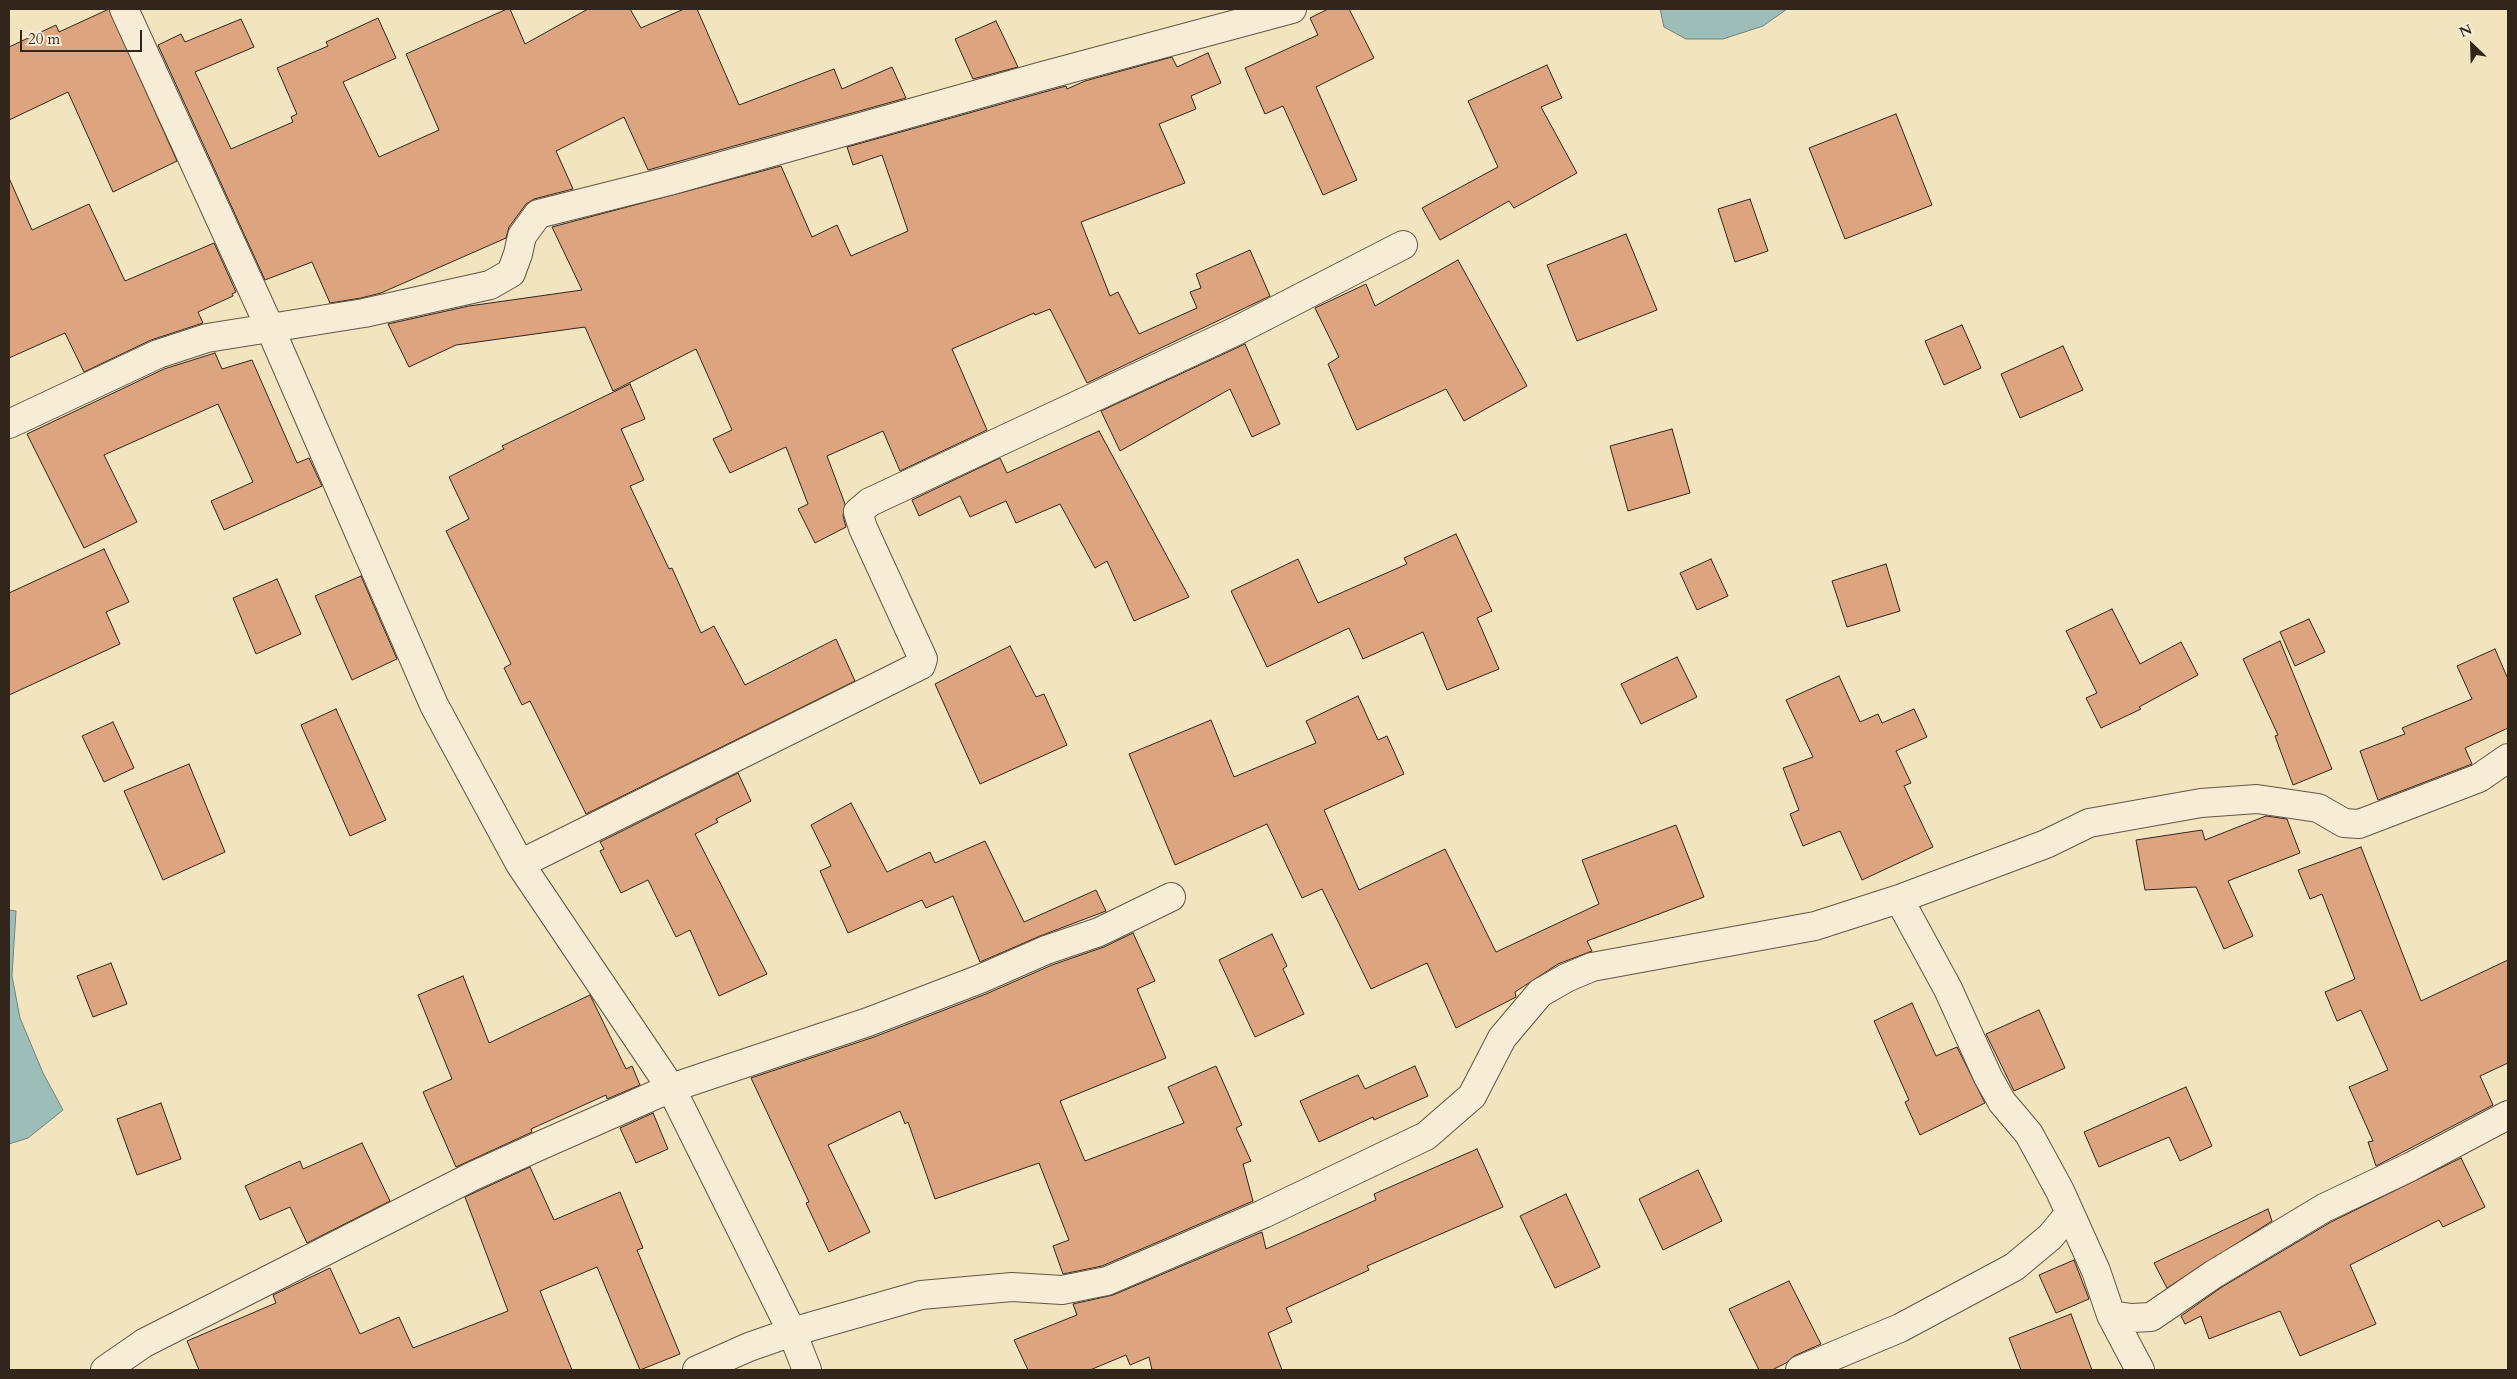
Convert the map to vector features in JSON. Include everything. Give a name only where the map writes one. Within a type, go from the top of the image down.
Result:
[{"type":"street","points":[[124,9],[270,328],[434,705],[520,864],[671,1088],[792,1332],[807,1370]]},
{"type":"street","points":[[9,424],[158,354],[207,338],[364,313],[490,285],[511,273],[522,236],[538,214],[669,181],[1039,77],[1292,9]]},
{"type":"street","points":[[520,864],[921,665],[923,659],[863,528],[858,512],[870,502],[1234,332],[1403,245]]},
{"type":"street","points":[[698,1370],[749,1347],[792,1332],[921,1294],[1012,1287],[1062,1290],[1107,1281],[1262,1214],[1426,1136],[1451,1117],[1472,1096],[1502,1038],[1540,993],[1566,978],[1592,967],[1621,960],[1815,926],[1899,899],[2046,844],[2089,823],[2201,803],[2257,799],[2318,808],[2344,823],[2359,824],[2479,778],[2508,758]]},
{"type":"street","points":[[105,1370],[144,1343],[473,1176],[671,1088],[797,1044],[868,1022],[980,979],[1046,950],[1099,932],[1171,897]]},
{"type":"street","points":[[1899,899],[1948,989],[1988,1077],[2002,1102],[2029,1134],[2070,1213],[2096,1271],[2111,1315],[2140,1370]]},
{"type":"street","points":[[2111,1315],[2131,1318],[2151,1316],[2214,1274],[2324,1208],[2410,1167],[2508,1115]]},
{"type":"street","points":[[1800,1370],[1900,1328],[2014,1267],[2050,1237],[2070,1213]]},
{"type":"water","points":[[1660,9],[1787,9],[1763,26],[1723,39],[1686,39],[1664,27]]},
{"type":"water","points":[[9,910],[16,911],[12,976],[20,1018],[43,1073],[63,1110],[28,1138],[9,1144]]},
{"type":"building","points":[[109,9],[177,161],[113,192],[68,92],[9,120],[9,47],[56,25],[59,32]]},
{"type":"building","points":[[510,9],[525,44],[588,9],[630,9],[641,28],[684,9],[697,9],[739,105],[834,69],[842,89],[892,67],[906,98],[648,170],[624,117],[556,151],[573,189],[534,199],[526,204],[509,227],[506,238],[381,293],[361,298],[330,303],[312,262],[265,280],[158,45],[181,34],[185,42],[241,19],[254,47],[195,72],[231,149],[293,122],[291,117],[297,114],[277,68],[328,46],[326,42],[378,18],[396,58],[343,82],[379,157],[439,130],[406,54]]},
{"type":"building","points":[[1328,9],[1349,9],[1374,58],[1316,87],[1357,180],[1323,195],[1283,106],[1265,114],[1245,68],[1318,35],[1310,18]]},
{"type":"building","points":[[996,21],[1018,67],[973,79],[955,39]]},
{"type":"building","points":[[1208,53],[1221,83],[1191,96],[1196,109],[1159,124],[1185,183],[1081,222],[1110,296],[1118,292],[1139,334],[1197,308],[1190,292],[1201,288],[1196,274],[1250,250],[1270,296],[1087,383],[1050,309],[1035,315],[1034,313],[952,349],[987,430],[900,471],[883,431],[827,456],[845,504],[843,516],[846,527],[815,543],[798,509],[808,504],[786,447],[730,473],[713,439],[732,430],[696,349],[613,391],[585,327],[456,345],[409,367],[388,324],[469,306],[582,290],[552,227],[781,166],[812,237],[837,225],[851,256],[908,231],[882,155],[853,165],[847,147],[1066,86],[1067,89],[1085,81],[1172,57],[1177,67]]},
{"type":"building","points":[[1547,65],[1562,98],[1541,107],[1577,173],[1514,208],[1509,201],[1440,240],[1422,208],[1498,167],[1468,101]]},
{"type":"building","points":[[1896,114],[1932,205],[1845,239],[1809,148]]},
{"type":"building","points":[[9,178],[32,230],[89,204],[125,281],[214,243],[236,292],[232,294],[233,296],[198,312],[203,323],[151,340],[84,372],[65,333],[9,358]]},
{"type":"building","points":[[1750,199],[1768,251],[1735,262],[1718,209]]},
{"type":"building","points":[[1626,234],[1657,310],[1577,341],[1547,265]]},
{"type":"building","points":[[1458,260],[1527,386],[1464,421],[1446,389],[1357,430],[1328,364],[1339,357],[1315,308],[1366,284],[1375,306]]},
{"type":"building","points":[[1962,325],[1981,368],[1944,385],[1925,341]]},
{"type":"building","points":[[1245,344],[1280,424],[1252,437],[1230,389],[1120,451],[1101,411]]},
{"type":"building","points":[[2063,346],[2083,390],[2020,418],[2001,374]]},
{"type":"building","points":[[215,353],[222,369],[252,360],[297,463],[309,458],[322,486],[224,530],[211,501],[253,482],[218,404],[104,455],[137,522],[84,548],[27,434],[164,369]]},
{"type":"building","points":[[630,384],[645,419],[621,429],[644,480],[630,486],[669,569],[672,568],[701,633],[714,626],[745,685],[836,639],[855,681],[586,814],[530,701],[522,705],[504,668],[511,664],[446,531],[469,519],[449,477],[504,449],[502,446]]},
{"type":"building","points":[[1672,429],[1690,493],[1628,511],[1610,446]]},
{"type":"building","points":[[1099,431],[1189,597],[1134,621],[1107,561],[1095,568],[1060,504],[1016,523],[1006,501],[970,517],[960,496],[919,516],[912,500],[1000,458],[1007,473]]},
{"type":"building","points":[[1456,534],[1492,611],[1477,618],[1499,669],[1447,690],[1423,632],[1363,659],[1349,628],[1267,667],[1231,591],[1298,559],[1318,603],[1407,564],[1404,558]]},
{"type":"building","points":[[104,549],[129,602],[106,612],[120,644],[9,695],[9,593]]},
{"type":"building","points":[[1711,559],[1728,596],[1697,610],[1680,573]]},
{"type":"building","points":[[1886,564],[1900,611],[1847,627],[1832,581]]},
{"type":"building","points":[[361,576],[397,659],[352,680],[315,596]]},
{"type":"building","points":[[277,579],[301,634],[256,654],[233,598]]},
{"type":"building","points":[[2112,609],[2140,664],[2181,642],[2198,675],[2139,707],[2141,709],[2101,728],[2086,698],[2097,693],[2066,631]]},
{"type":"building","points":[[2309,619],[2325,652],[2295,666],[2280,632]]},
{"type":"building","points":[[2280,641],[2332,769],[2293,785],[2275,736],[2278,735],[2243,659]]},
{"type":"building","points":[[1010,646],[1036,697],[1044,694],[1067,745],[980,784],[935,684]]},
{"type":"building","points":[[2495,649],[2508,679],[2508,728],[2465,748],[2472,764],[2378,800],[2360,751],[2405,734],[2402,728],[2472,699],[2457,666]]},
{"type":"building","points":[[1677,657],[1697,697],[1641,724],[1621,684]]},
{"type":"building","points":[[1839,676],[1860,722],[1878,714],[1882,723],[1914,709],[1927,737],[1896,751],[1911,783],[1904,786],[1933,847],[1862,880],[1840,831],[1803,846],[1790,814],[1799,810],[1783,768],[1813,757],[1786,700]]},
{"type":"building","points":[[1358,696],[1378,740],[1387,736],[1404,774],[1324,810],[1359,890],[1445,849],[1496,952],[1599,904],[1582,860],[1676,825],[1704,897],[1587,941],[1592,951],[1558,964],[1515,992],[1516,997],[1456,1028],[1427,963],[1371,989],[1322,889],[1302,898],[1267,824],[1175,865],[1129,754],[1211,720],[1234,777],[1316,743],[1306,721]]},
{"type":"building","points":[[336,709],[386,820],[350,836],[301,725]]},
{"type":"building","points":[[113,722],[134,768],[104,782],[82,736]]},
{"type":"building","points":[[189,764],[225,852],[163,880],[124,791]]},
{"type":"building","points":[[738,773],[751,801],[716,819],[718,822],[695,834],[767,974],[719,996],[690,930],[676,937],[648,880],[621,893],[600,851],[604,849],[600,842]]},
{"type":"building","points":[[851,803],[887,872],[930,852],[935,863],[985,841],[1024,922],[1096,890],[1106,911],[1040,936],[980,962],[953,896],[926,908],[922,900],[848,933],[820,871],[831,866],[811,825]]},
{"type":"building","points":[[2266,816],[2287,819],[2300,853],[2228,881],[2253,936],[2224,949],[2196,887],[2145,890],[2136,840],[2202,830],[2205,840]]},
{"type":"building","points":[[2361,847],[2421,1001],[2508,960],[2508,1063],[2480,1076],[2493,1105],[2376,1166],[2368,1142],[2373,1141],[2349,1087],[2388,1070],[2361,1010],[2337,1021],[2325,992],[2355,979],[2322,894],[2310,899],[2298,870]]},
{"type":"building","points":[[1133,933],[1155,981],[1137,989],[1166,1058],[1060,1101],[1085,1161],[1184,1123],[1168,1087],[1216,1066],[1242,1125],[1236,1128],[1251,1161],[1243,1164],[1253,1201],[1102,1266],[1063,1274],[1053,1246],[1069,1240],[1039,1163],[935,1199],[908,1122],[905,1124],[900,1111],[828,1145],[870,1232],[829,1252],[806,1203],[809,1202],[751,1078],[874,1037],[986,994],[1052,965],[1104,947]]},
{"type":"building","points":[[1272,934],[1287,966],[1283,969],[1304,1014],[1255,1037],[1219,960]]},
{"type":"building","points":[[111,963],[127,1004],[93,1017],[77,976]]},
{"type":"building","points":[[463,976],[489,1043],[590,995],[626,1069],[632,1066],[640,1085],[607,1099],[606,1095],[531,1129],[532,1132],[456,1167],[423,1092],[452,1079],[418,995]]},
{"type":"building","points":[[1912,1003],[1936,1056],[1957,1047],[1985,1103],[1920,1135],[1905,1102],[1909,1100],[1874,1021]]},
{"type":"building","points":[[2039,1010],[2065,1068],[2014,1091],[1986,1034]]},
{"type":"building","points":[[1415,1066],[1428,1096],[1374,1120],[1373,1117],[1319,1142],[1300,1101],[1358,1075],[1365,1089]]},
{"type":"building","points":[[2186,1087],[2212,1146],[2180,1161],[2169,1137],[2099,1167],[2084,1132]]},
{"type":"building","points":[[161,1103],[181,1159],[137,1175],[117,1119]]},
{"type":"building","points":[[653,1113],[668,1149],[636,1163],[620,1128]]},
{"type":"building","points":[[362,1143],[390,1201],[307,1243],[290,1207],[260,1220],[245,1186],[300,1161],[303,1169]]},
{"type":"building","points":[[1477,1149],[1503,1207],[1367,1266],[1369,1270],[1286,1308],[1292,1322],[1268,1333],[1282,1370],[1152,1370],[1149,1357],[1130,1365],[1126,1355],[1090,1370],[1028,1370],[1014,1340],[1077,1315],[1073,1304],[1113,1295],[1262,1232],[1266,1249],[1376,1200],[1374,1194]]},
{"type":"building","points":[[2461,1158],[2485,1207],[2443,1227],[2439,1220],[2350,1265],[2376,1324],[2300,1356],[2280,1311],[2209,1339],[2201,1316],[2185,1324],[2181,1316],[2222,1287],[2331,1222]]},
{"type":"building","points":[[530,1167],[554,1220],[620,1192],[643,1248],[637,1250],[680,1354],[640,1370],[597,1267],[540,1291],[572,1370],[199,1370],[187,1341],[276,1303],[273,1295],[330,1268],[360,1334],[399,1317],[413,1348],[508,1311],[465,1197]]},
{"type":"building","points":[[1698,1170],[1722,1221],[1663,1250],[1639,1199]]},
{"type":"building","points":[[1566,1194],[1600,1267],[1555,1288],[1520,1216]]},
{"type":"building","points":[[2268,1209],[2272,1221],[2167,1288],[2154,1263]]},
{"type":"building","points":[[2074,1260],[2089,1299],[2056,1313],[2039,1275]]},
{"type":"building","points":[[1789,1281],[1821,1344],[1794,1356],[1786,1363],[1772,1370],[1759,1370],[1729,1309]]},
{"type":"building","points":[[2071,1314],[2092,1370],[2021,1370],[2009,1338]]}]
